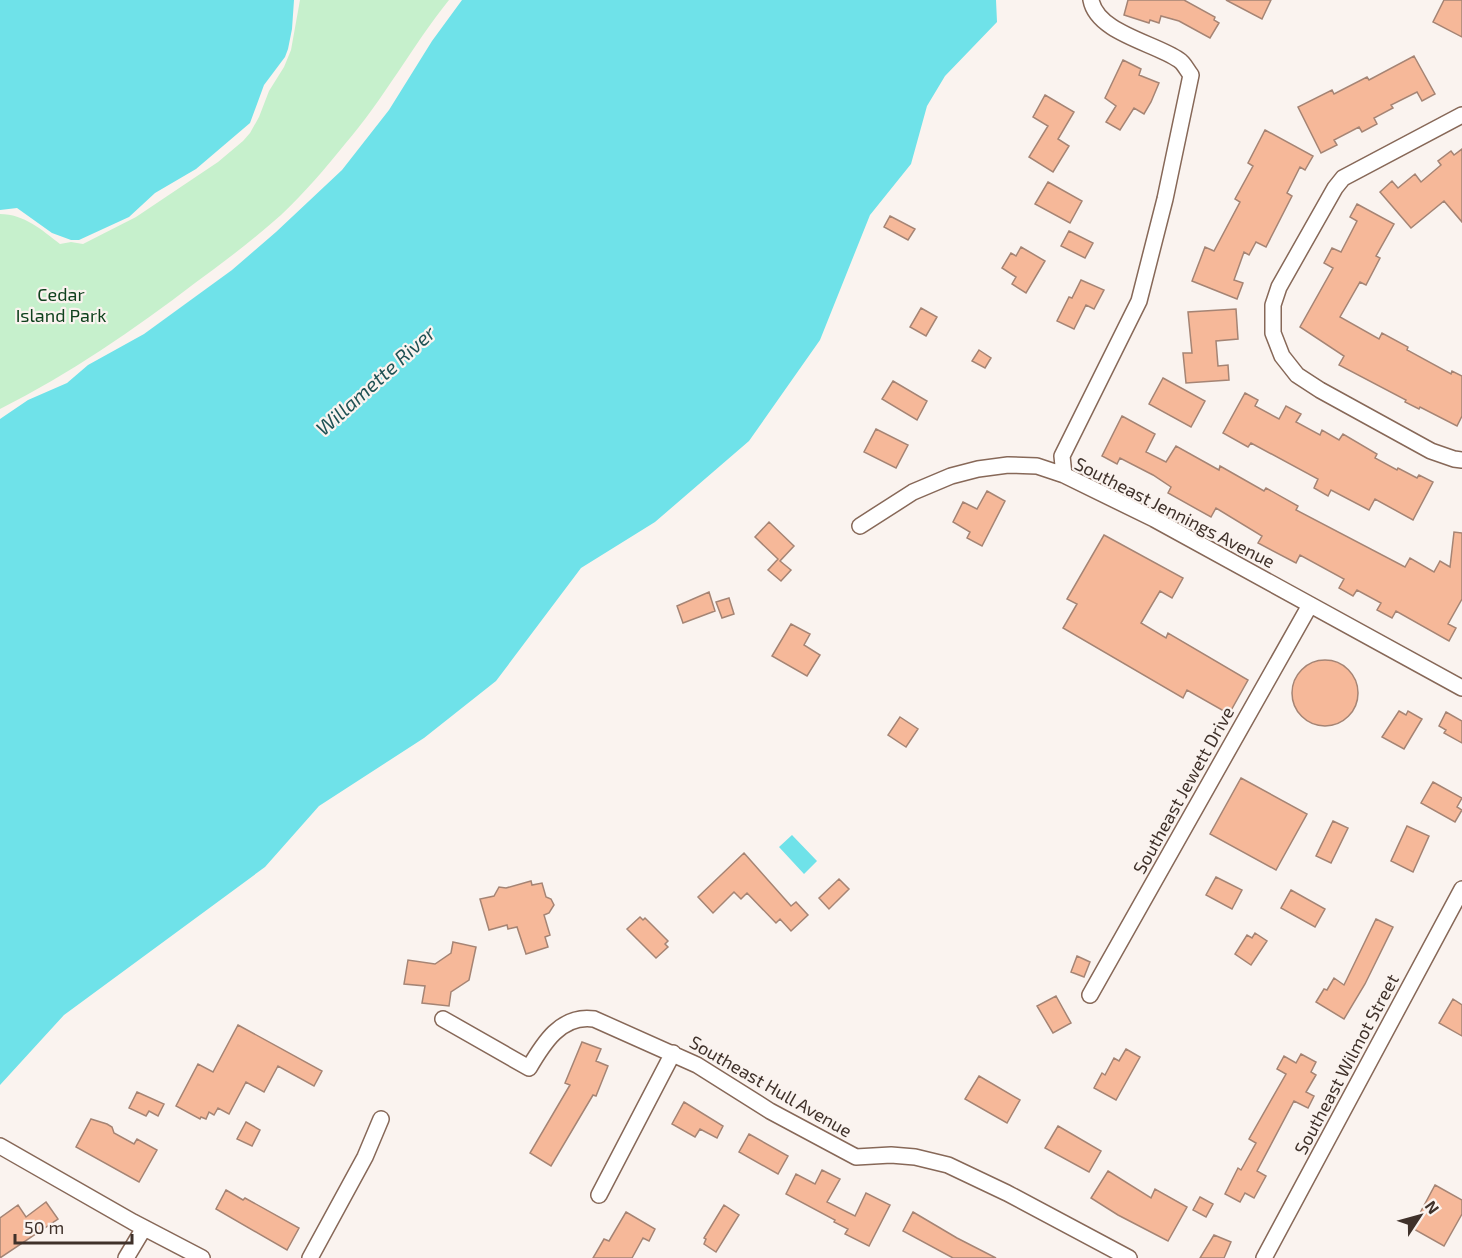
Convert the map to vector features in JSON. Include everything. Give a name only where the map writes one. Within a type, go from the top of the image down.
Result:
[{"type":"street","points":[[1064,475],[1062,456],[1139,301],[1165,199],[1191,75],[1180,61],[1103,20],[1092,7],[1091,0]]},
{"type":"street","points":[[1462,115],[1343,178],[1335,188],[1279,287],[1273,305],[1274,333],[1282,356],[1297,375],[1431,451],[1462,460]]},
{"type":"street","name":"Southeast Jennings Avenue","points":[[860,526],[913,492],[951,476],[1008,465],[1037,466],[1064,475],[1154,519],[1461,685]]},
{"type":"street","name":"Southeast Jewett Drive","points":[[1090,995],[1310,605]]},
{"type":"street","name":"Southeast Wilmot Street","points":[[1264,1258],[1462,889]]},
{"type":"street","points":[[443,1019],[529,1068],[554,1033],[569,1022],[582,1018],[600,1021],[673,1053]]},
{"type":"street","name":"Southeast Hull Avenue","points":[[599,1195],[673,1053],[711,1073],[770,1111],[856,1156],[915,1157],[948,1165],[1007,1193],[1129,1258]]},
{"type":"street","points":[[310,1258],[365,1157],[381,1119]]},
{"type":"street","points":[[0,1146],[144,1228],[202,1258]]},
{"type":"street","points":[[126,1258],[144,1228]]},
{"type":"green space","name":"Cedar Island Park","points":[[300,0],[449,0],[359,127],[314,181],[281,215],[228,259],[125,334],[51,381],[0,409],[0,214],[25,220],[60,244],[71,242],[83,244],[136,217],[218,162],[243,141],[259,117],[269,91],[284,67],[291,50]]},
{"type":"water","points":[[0,0],[294,0],[288,49],[285,57],[264,85],[250,123],[196,169],[155,193],[129,217],[79,240],[71,240],[52,233],[17,208],[0,210]]},
{"type":"water","name":"Willamette River","points":[[462,0],[996,0],[997,22],[945,76],[927,106],[911,164],[870,215],[820,340],[749,441],[655,522],[581,568],[496,681],[424,738],[319,806],[265,867],[64,1015],[0,1085],[0,419],[28,400],[67,383],[88,365],[144,334],[232,270],[276,232],[342,170],[389,110],[432,41]]},
{"type":"water","points":[[792,835],[817,861],[804,874],[779,847]]},
{"type":"building","points":[[1128,0],[1184,0],[1215,17],[1214,20],[1219,23],[1210,38],[1179,21],[1161,16],[1159,23],[1150,20],[1149,23],[1124,15]]},
{"type":"building","points":[[1226,0],[1271,0],[1262,19]]},
{"type":"building","points":[[1444,0],[1462,0],[1462,37],[1433,22]]},
{"type":"building","points":[[1414,56],[1435,94],[1422,101],[1417,92],[1391,105],[1393,108],[1374,118],[1377,124],[1362,132],[1359,127],[1334,140],[1337,145],[1321,153],[1298,107],[1332,90],[1334,94],[1367,77],[1369,80]]},
{"type":"building","points":[[1123,60],[1141,69],[1139,75],[1159,83],[1144,114],[1134,108],[1120,130],[1106,122],[1116,106],[1105,98]]},
{"type":"building","points":[[1045,95],[1074,112],[1058,139],[1069,146],[1053,172],[1029,157],[1048,126],[1033,117]]},
{"type":"building","points":[[1265,130],[1313,156],[1305,170],[1300,167],[1287,193],[1292,196],[1266,247],[1256,242],[1249,255],[1244,252],[1234,280],[1243,283],[1237,299],[1192,281],[1205,247],[1214,251],[1240,202],[1235,199],[1253,166],[1248,163]]},
{"type":"building","points":[[1462,149],[1462,222],[1444,201],[1411,228],[1380,192],[1392,181],[1398,188],[1415,174],[1421,182],[1441,165],[1438,161],[1451,151],[1454,155]]},
{"type":"building","points":[[1048,182],[1082,201],[1070,223],[1035,204]]},
{"type":"building","points":[[1357,204],[1394,224],[1376,256],[1380,258],[1366,285],[1360,282],[1340,317],[1379,339],[1382,333],[1408,347],[1407,350],[1451,374],[1452,371],[1462,376],[1462,416],[1457,426],[1405,402],[1406,400],[1339,365],[1344,356],[1300,327],[1333,268],[1324,263],[1332,248],[1341,252],[1357,221],[1350,217]]},
{"type":"building","points":[[890,216],[915,229],[908,240],[884,227]]},
{"type":"building","points":[[1069,231],[1093,243],[1085,258],[1061,246]]},
{"type":"building","points":[[1021,247],[1045,261],[1026,293],[1012,284],[1016,277],[1002,268],[1011,253],[1016,256]]},
{"type":"building","points":[[1081,280],[1104,290],[1094,309],[1086,305],[1074,329],[1057,321]]},
{"type":"building","points":[[921,308],[937,317],[926,336],[910,327]]},
{"type":"building","points":[[1236,309],[1238,339],[1216,341],[1218,366],[1228,365],[1229,380],[1186,383],[1183,353],[1192,353],[1188,312]]},
{"type":"building","points":[[979,350],[991,358],[985,368],[972,361]]},
{"type":"building","points":[[1163,378],[1205,401],[1191,427],[1149,404]]},
{"type":"building","points":[[893,381],[927,401],[917,420],[882,399]]},
{"type":"building","points":[[1245,393],[1258,400],[1255,406],[1279,419],[1286,406],[1301,414],[1296,422],[1320,435],[1322,430],[1339,440],[1343,434],[1377,454],[1375,458],[1397,470],[1398,468],[1417,478],[1419,475],[1433,482],[1413,520],[1375,499],[1369,510],[1331,490],[1328,496],[1314,488],[1318,479],[1251,443],[1248,447],[1223,433]]},
{"type":"building","points":[[1122,416],[1155,434],[1146,452],[1166,462],[1176,446],[1219,470],[1220,466],[1264,491],[1266,488],[1298,506],[1296,510],[1405,567],[1410,558],[1434,572],[1440,561],[1450,567],[1454,532],[1462,533],[1462,599],[1448,624],[1456,628],[1449,641],[1396,611],[1392,618],[1377,610],[1381,603],[1357,590],[1353,596],[1339,588],[1344,579],[1300,555],[1296,563],[1258,543],[1262,536],[1216,508],[1211,517],[1168,493],[1171,487],[1153,475],[1120,458],[1117,464],[1102,456]]},
{"type":"building","points":[[876,429],[908,445],[896,468],[864,452]]},
{"type":"building","points":[[987,491],[1005,501],[982,546],[967,538],[970,532],[953,522],[963,502],[977,509]]},
{"type":"building","points":[[769,522],[794,546],[780,561],[791,570],[781,581],[768,570],[778,559],[755,537]]},
{"type":"building","points":[[1104,535],[1183,578],[1172,598],[1160,591],[1141,623],[1166,638],[1168,633],[1248,680],[1229,714],[1187,690],[1183,698],[1063,628],[1077,604],[1067,599]]},
{"type":"building","points":[[709,592],[715,611],[683,623],[677,606]]},
{"type":"building","points":[[729,598],[734,614],[722,618],[716,602]]},
{"type":"building","points":[[791,624],[810,634],[804,645],[820,655],[807,676],[772,656]]},
{"type":"building","points":[[1318,660],[1332,660],[1344,665],[1353,674],[1358,693],[1356,706],[1349,717],[1332,726],[1318,726],[1306,721],[1297,712],[1292,700],[1292,686],[1297,674],[1306,665]]},
{"type":"building","points":[[1399,711],[1406,715],[1408,711],[1422,719],[1404,749],[1382,737]]},
{"type":"building","points":[[1446,712],[1462,721],[1462,743],[1444,733],[1446,730],[1439,726]]},
{"type":"building","points":[[900,717],[918,729],[906,747],[888,735]]},
{"type":"building","points":[[1241,778],[1307,814],[1276,870],[1210,834]]},
{"type":"building","points":[[1433,782],[1462,798],[1457,807],[1462,810],[1455,822],[1421,803]]},
{"type":"building","points":[[1333,821],[1348,828],[1331,863],[1316,856]]},
{"type":"building","points":[[1407,826],[1429,836],[1413,872],[1391,861]]},
{"type":"building","points":[[744,853],[791,906],[796,902],[808,915],[791,931],[780,919],[776,923],[747,893],[741,899],[734,892],[713,913],[698,897]]},
{"type":"building","points":[[1216,877],[1242,890],[1232,909],[1206,895]]},
{"type":"building","points":[[839,879],[849,889],[829,909],[819,898]]},
{"type":"building","points":[[531,881],[532,885],[542,883],[546,897],[551,899],[554,905],[549,913],[544,915],[550,935],[545,937],[548,947],[526,954],[517,927],[508,929],[507,925],[489,930],[480,899],[494,896],[499,887],[506,888]]},
{"type":"building","points":[[1291,890],[1325,909],[1315,927],[1281,908]]},
{"type":"building","points":[[640,917],[643,920],[645,918],[668,941],[665,944],[668,947],[656,958],[627,929]]},
{"type":"building","points":[[1376,919],[1393,927],[1365,984],[1344,1019],[1316,1002],[1334,978],[1344,985]]},
{"type":"building","points":[[1255,933],[1267,941],[1251,965],[1235,954],[1247,935],[1252,938]]},
{"type":"building","points":[[453,942],[476,947],[469,980],[451,992],[449,1006],[422,1003],[425,986],[404,984],[408,960],[435,964],[451,953]]},
{"type":"building","points":[[1077,956],[1090,962],[1084,977],[1071,972]]},
{"type":"building","points":[[1056,996],[1071,1023],[1053,1033],[1037,1006]]},
{"type":"building","points":[[1453,999],[1462,1005],[1462,1036],[1439,1023]]},
{"type":"building","points":[[238,1025],[322,1071],[314,1086],[278,1066],[264,1092],[246,1082],[229,1114],[218,1108],[214,1115],[209,1112],[206,1119],[201,1117],[200,1119],[176,1106],[198,1064],[213,1072]]},
{"type":"building","points":[[582,1042],[601,1049],[596,1061],[608,1066],[596,1096],[593,1095],[551,1166],[530,1153],[570,1085],[565,1083]]},
{"type":"building","points":[[1126,1049],[1140,1057],[1116,1100],[1094,1088],[1102,1073],[1105,1075],[1114,1058],[1119,1061]]},
{"type":"building","points":[[1301,1054],[1316,1062],[1311,1072],[1316,1075],[1306,1092],[1314,1096],[1308,1108],[1294,1101],[1257,1171],[1266,1176],[1254,1198],[1245,1193],[1240,1202],[1225,1194],[1238,1168],[1241,1170],[1256,1143],[1249,1139],[1286,1074],[1277,1069],[1284,1056],[1296,1063]]},
{"type":"building","points":[[979,1076],[1020,1100],[1007,1123],[965,1099]]},
{"type":"building","points":[[137,1092],[164,1104],[158,1116],[149,1111],[146,1116],[129,1108]]},
{"type":"building","points":[[684,1102],[723,1126],[717,1138],[700,1129],[695,1137],[672,1124]]},
{"type":"building","points":[[91,1119],[107,1124],[112,1127],[114,1133],[134,1144],[137,1139],[157,1150],[139,1182],[76,1147]]},
{"type":"building","points":[[246,1122],[260,1130],[252,1146],[237,1139]]},
{"type":"building","points":[[1058,1126],[1101,1151],[1089,1172],[1045,1148]]},
{"type":"building","points":[[749,1134],[788,1156],[778,1174],[739,1152]]},
{"type":"building","points":[[822,1170],[840,1179],[827,1202],[855,1216],[866,1193],[890,1205],[869,1246],[845,1234],[848,1229],[834,1222],[835,1220],[786,1194],[796,1174],[815,1184]]},
{"type":"building","points":[[1108,1171],[1151,1198],[1155,1189],[1187,1207],[1168,1241],[1091,1198]]},
{"type":"building","points":[[1435,1185],[1462,1200],[1462,1214],[1444,1246],[1412,1228]]},
{"type":"building","points":[[226,1190],[299,1228],[287,1250],[216,1209]]},
{"type":"building","points":[[1200,1197],[1213,1204],[1206,1217],[1193,1210]]},
{"type":"building","points":[[46,1202],[58,1219],[0,1258],[0,1218],[18,1205],[26,1217]]},
{"type":"building","points":[[724,1205],[739,1215],[716,1252],[704,1244],[706,1239],[704,1238]]},
{"type":"building","points":[[626,1212],[655,1229],[649,1241],[643,1238],[632,1258],[593,1258],[604,1239],[609,1241]]},
{"type":"building","points":[[913,1212],[996,1258],[953,1258],[903,1231]]},
{"type":"building","points":[[1214,1235],[1231,1242],[1224,1258],[1200,1258]]}]
